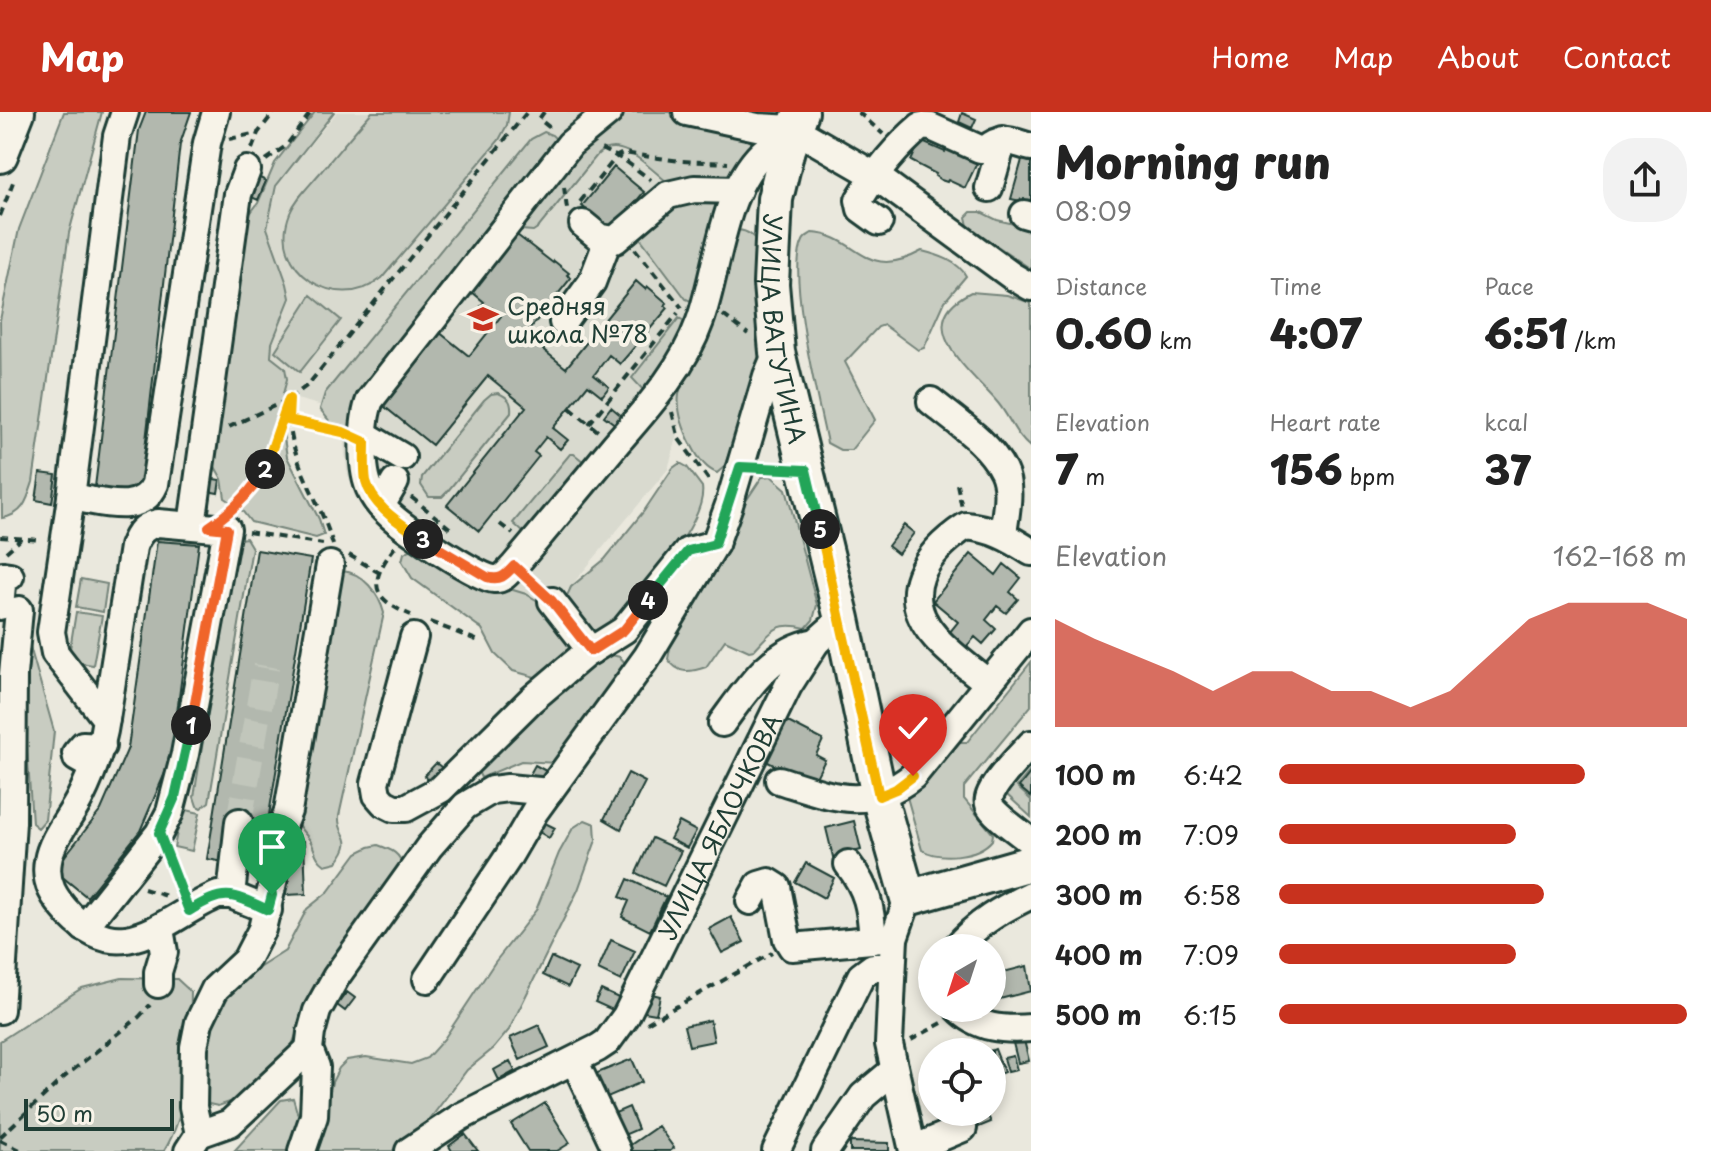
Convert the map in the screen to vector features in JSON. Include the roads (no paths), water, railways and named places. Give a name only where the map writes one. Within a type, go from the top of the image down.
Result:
[{"type":"main road","points":[[0,155],[17,112]]},
{"type":"main road","name":"УЛИЦА ВАТУТИНА","points":[[794,130],[775,199],[771,284],[776,354],[842,619],[879,796],[908,898]]},
{"type":"main road","points":[[908,898],[1031,863]]},
{"type":"street","points":[[106,719],[55,653],[51,643],[51,624],[71,497],[117,136],[125,112]]},
{"type":"street","points":[[71,497],[130,505],[150,495],[155,484],[207,143],[216,112]]},
{"type":"street","points":[[609,112],[570,144],[370,400],[366,412],[367,482],[381,506],[441,551],[496,580],[514,566],[665,387],[690,346],[738,190],[754,161],[794,130]]},
{"type":"street","points":[[687,112],[757,127],[794,130],[874,175],[1031,287]]},
{"type":"street","points":[[879,222],[861,209],[859,200],[874,175],[898,146],[928,119],[931,127],[980,149],[1003,140],[1031,147]]},
{"type":"street","points":[[989,188],[1003,140]]},
{"type":"street","points":[[84,928],[159,833],[170,812],[185,754],[209,527],[205,435],[238,194],[247,170]]},
{"type":"street","points":[[577,219],[600,238],[615,240],[668,195],[694,189],[738,190]]},
{"type":"street","points":[[563,322],[586,292],[608,240]]},
{"type":"street","points":[[427,979],[549,792],[647,657],[715,544],[776,354]]},
{"type":"street","points":[[931,401],[975,437],[1004,473],[1007,495],[1003,534]]},
{"type":"street","points":[[365,439],[402,457]]},
{"type":"street","points":[[381,506],[399,486]]},
{"type":"street","points":[[209,527],[158,523],[148,525],[136,539],[98,756],[48,858],[47,876],[53,895],[84,928],[102,937],[121,939],[146,935],[218,895],[231,895],[268,910]]},
{"type":"street","points":[[988,683],[936,638],[922,614],[916,589],[920,573],[941,545],[966,526],[984,527],[1003,534],[1031,552]]},
{"type":"street","points":[[414,637],[375,783],[377,795],[394,808],[406,808],[441,789],[531,700],[591,651],[624,630],[688,551],[715,544]]},
{"type":"street","points":[[0,1010],[12,822],[13,674],[9,608],[3,575],[8,563]]},
{"type":"street","points":[[309,1049],[230,1123],[193,1142],[194,1047],[199,1022],[215,989],[246,960],[268,910],[274,846],[288,811],[330,565]]},
{"type":"street","points":[[552,601],[591,651]]},
{"type":"street","name":"УЛИЦА ЯБЛОЧКОВА","points":[[575,1062],[607,1042],[626,1016],[772,716],[816,642],[842,619]]},
{"type":"street","points":[[779,780],[842,798],[862,800],[896,789],[913,776],[1031,631]]},
{"type":"street","points":[[722,723],[748,687],[777,658],[799,644],[816,642]]},
{"type":"street","points":[[1031,744],[995,785],[988,795],[988,803],[992,810],[1031,842]]},
{"type":"street","points":[[302,1151],[314,1116],[316,1067],[309,1049],[317,1011],[331,985],[429,847],[465,806],[492,790],[508,788],[549,792]]},
{"type":"street","points":[[231,895],[248,827],[263,856],[274,869]]},
{"type":"street","points":[[848,864],[858,877],[871,907],[891,967],[889,1044],[913,1150],[963,1128]]},
{"type":"street","points":[[750,901],[759,885],[769,882],[777,887],[788,944],[799,948],[883,939]]},
{"type":"street","points":[[969,934],[993,914],[1031,895]]},
{"type":"street","points":[[883,939],[908,898]]},
{"type":"street","points":[[158,984],[164,952],[160,929]]},
{"type":"street","points":[[776,1151],[861,976],[873,967],[891,967]]},
{"type":"street","points":[[981,1022],[990,1027],[1031,1028]]},
{"type":"street","points":[[409,1151],[462,1116],[575,1062],[617,1151]]},
{"type":"street","points":[[825,1151],[863,1096],[894,1070]]},
{"type":"tunnel","points":[[239,822],[266,666]]},
{"type":"place","name":"Средняя школа №78","points":[[483,319]]}]
